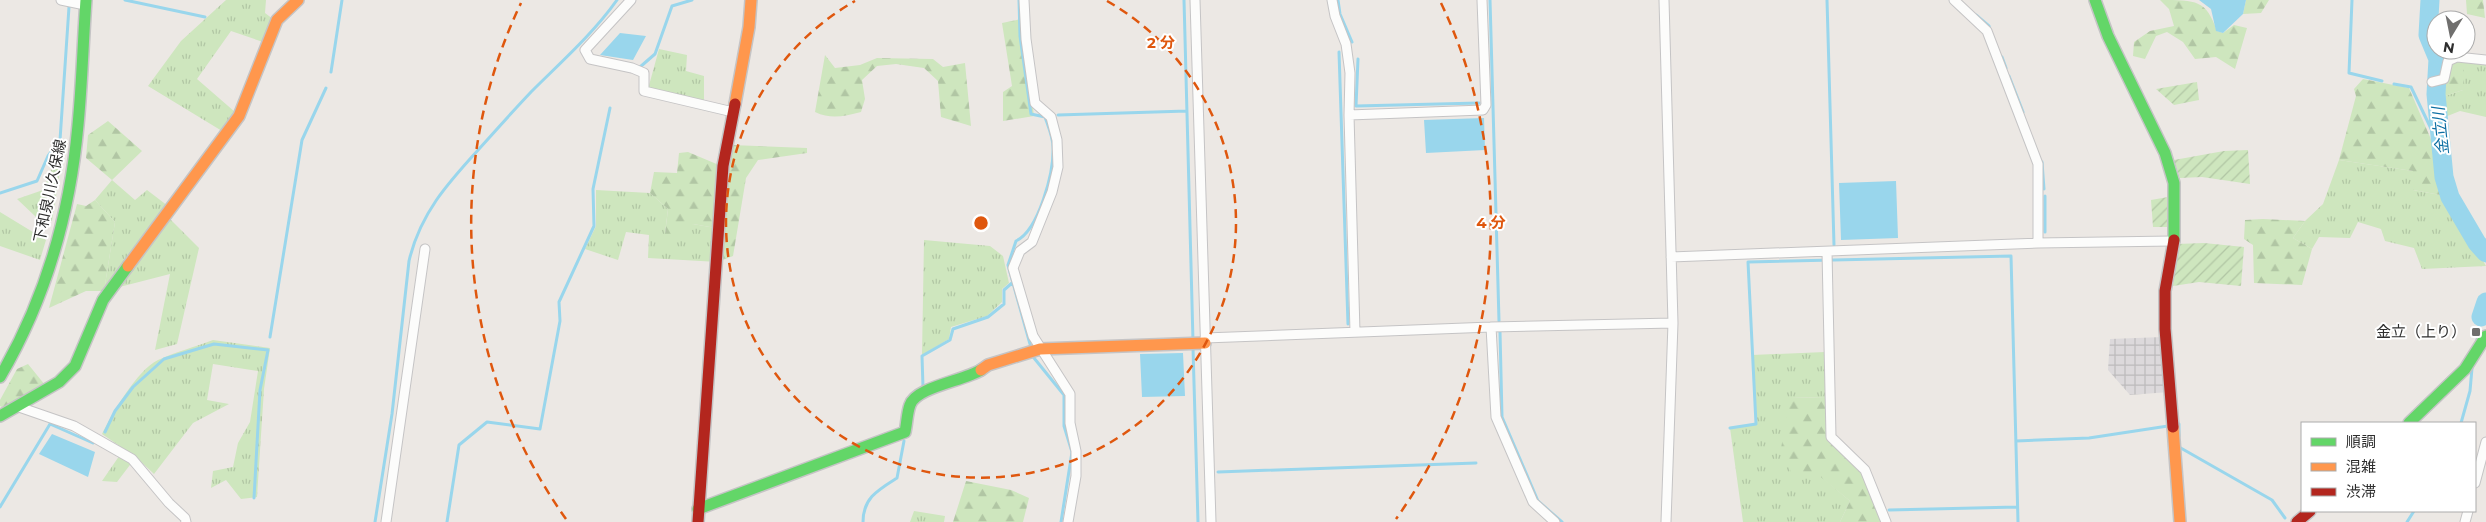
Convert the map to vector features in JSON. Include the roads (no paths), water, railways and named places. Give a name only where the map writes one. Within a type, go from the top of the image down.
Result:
[{"type":"street","points":[[61,0],[85,2]]},
{"type":"street","points":[[0,416],[19,407],[59,382],[75,366],[103,300],[239,116],[278,20],[298,0]]},
{"type":"street","points":[[631,0],[585,50],[590,59],[632,68],[644,73],[644,91],[733,112]]},
{"type":"street","points":[[698,522],[723,166],[749,27],[751,0]]},
{"type":"street","points":[[1024,0],[1026,39],[1035,103],[1050,117],[1057,140],[1058,167],[1052,192],[1032,242],[1020,251],[1013,268],[1033,336],[1070,394],[1070,422],[1076,451],[1076,476],[1068,522]]},
{"type":"street","points":[[1195,0],[1211,522]]},
{"type":"street","points":[[1332,0],[1335,16],[1346,44],[1350,73],[1348,115],[1355,332]]},
{"type":"street","points":[[1348,115],[1483,110],[1486,105],[1482,0]]},
{"type":"street","points":[[1664,0],[1673,324],[1666,522]]},
{"type":"street","points":[[1954,0],[1987,31],[2038,164],[2038,243]]},
{"type":"street","points":[[2095,0],[2108,36],[2165,153],[2174,183],[2176,221],[2165,291],[2165,329],[2180,522]]},
{"type":"street","name":"下和泉川久保線","points":[[0,378],[26,327],[59,235],[76,143],[85,2]]},
{"type":"street","points":[[2432,82],[2444,79],[2448,61],[2457,57],[2486,60]]},
{"type":"street","points":[[1671,257],[1827,257],[2038,243],[2172,241]]},
{"type":"street","points":[[386,522],[425,249]]},
{"type":"street","points":[[1827,257],[1831,437],[1865,470],[1886,522]]},
{"type":"street","points":[[698,509],[905,432],[910,404],[917,394],[970,377],[988,365],[1040,348],[1186,344],[1205,340],[1355,332],[1491,327],[1673,324]]},
{"type":"street","points":[[1491,327],[1496,417],[1533,502],[1555,522]]},
{"type":"street","points":[[2410,422],[2464,369],[2486,336]]},
{"type":"street","points":[[19,407],[74,426],[132,459],[185,518],[186,522]]},
{"type":"street","points":[[2476,479],[2486,442]]},
{"type":"street","points":[[2297,522],[2309,512]]},
{"type":"water","points":[[2199,0],[2246,0],[2243,14],[2223,33],[2216,31],[2211,9]]},
{"type":"water","points":[[620,33],[646,36],[633,60],[600,55]]},
{"type":"water","points":[[1484,118],[1485,150],[1426,153],[1424,120]]},
{"type":"water","points":[[1896,181],[1898,238],[1841,240],[1839,183]]},
{"type":"water","points":[[1183,353],[1185,396],[1142,397],[1140,354]]},
{"type":"water","points":[[52,434],[95,452],[88,477],[39,454]]},
{"type":"waterway","points":[[125,0],[205,17]]},
{"type":"waterway","points":[[331,72],[342,0]]},
{"type":"waterway","points":[[375,522],[392,414],[409,261],[420,229],[436,200],[456,175],[531,92],[587,36],[617,0]]},
{"type":"waterway","points":[[640,67],[655,54],[672,6],[692,0]]},
{"type":"waterway","points":[[1019,0],[1020,36],[1031,114],[1045,117],[1053,147],[1051,171],[1044,199],[1032,225],[1016,241],[1008,265],[1030,344]]},
{"type":"waterway","points":[[1184,0],[1193,341]]},
{"type":"waterway","points":[[1338,0],[1340,14],[1352,42]]},
{"type":"waterway","points":[[1490,0],[1499,321]]},
{"type":"waterway","points":[[1827,0],[1834,245]]},
{"type":"waterway","points":[[2352,0],[2349,73],[2382,81]]},
{"type":"waterway","name":"金立川","points":[[2430,0],[2428,35],[2438,59],[2436,94],[2444,177],[2450,197],[2477,243],[2486,253]]},
{"type":"waterway","points":[[0,193],[37,181],[48,156],[60,140],[69,7]]},
{"type":"waterway","points":[[1976,15],[1989,26],[1990,30]]},
{"type":"waterway","points":[[1339,52],[1348,324]]},
{"type":"waterway","points":[[2002,57],[2006,68]]},
{"type":"waterway","points":[[1358,59],[1356,106],[1479,103]]},
{"type":"waterway","points":[[2009,76],[2023,112]]},
{"type":"waterway","points":[[2394,84],[2411,87],[2436,139],[2443,163]]},
{"type":"waterway","points":[[270,337],[302,140],[326,88]]},
{"type":"waterway","points":[[447,522],[459,445],[487,422],[540,429],[560,321],[559,302],[594,226],[593,189],[610,108]]},
{"type":"waterway","points":[[1058,115],[1187,111]]},
{"type":"waterway","points":[[2042,162],[2044,189]]},
{"type":"waterway","points":[[2045,196],[2045,232]]},
{"type":"waterway","points":[[1730,428],[1756,424],[1748,262],[2011,256],[2018,522]]},
{"type":"waterway","points":[[923,387],[922,356],[950,340],[953,329],[988,317],[1004,304],[1004,290],[1012,283]]},
{"type":"waterway","name":"金立川","points":[[2481,317],[2486,302]]},
{"type":"waterway","points":[[2477,340],[2481,317]]},
{"type":"waterway","points":[[1500,332],[1502,417],[1538,501],[1562,522]]},
{"type":"waterway","points":[[105,432],[115,411],[133,387],[164,359],[214,344],[268,350],[260,390],[254,498]]},
{"type":"waterway","points":[[1193,348],[1198,522]]},
{"type":"waterway","points":[[1034,358],[1064,395],[1064,426],[1072,452],[1061,522]]},
{"type":"waterway","points":[[2461,422],[2470,391],[2472,368]]},
{"type":"waterway","points":[[0,507],[50,424],[93,443]]},
{"type":"waterway","points":[[2175,425],[2179,424],[2179,436]]},
{"type":"waterway","points":[[2016,441],[2089,438],[2168,426]]},
{"type":"waterway","points":[[863,522],[869,501],[878,491],[897,478],[904,441]]},
{"type":"waterway","points":[[2179,447],[2272,500],[2285,518]]},
{"type":"waterway","points":[[1218,472],[1476,463]]},
{"type":"waterway","points":[[1889,510],[2017,507]]},
{"type":"waterway","points":[[2407,522],[2413,512]]},
{"type":"place","name":"金立（上り）","points":[[2476,332]]}]
